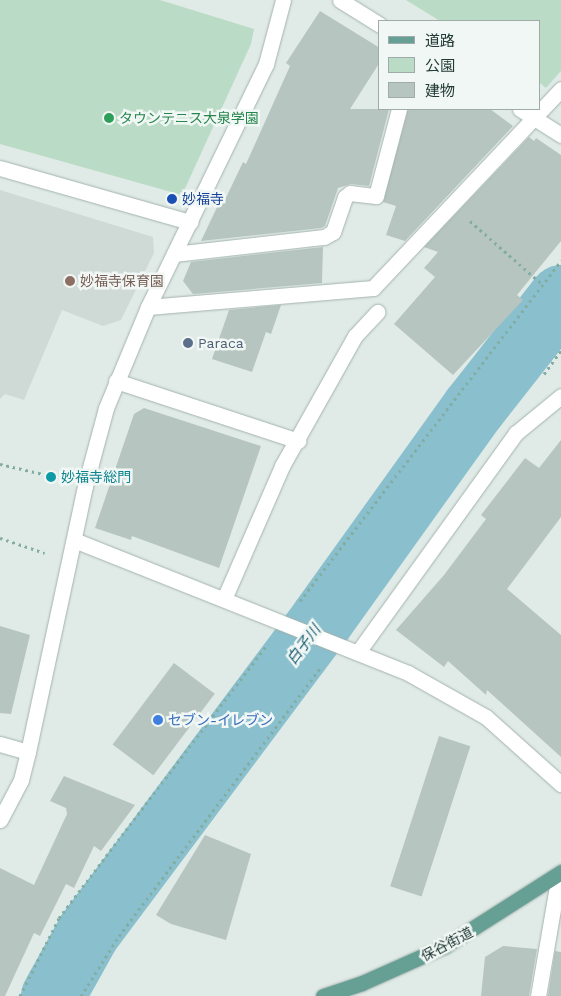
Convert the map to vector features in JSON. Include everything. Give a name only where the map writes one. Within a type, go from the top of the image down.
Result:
[{"type":"main road","name":"保谷街道","points":[[322,996],[362,983],[445,946],[560,873]]},
{"type":"street","points":[[0,820],[21,780],[94,450],[116,381],[148,307],[266,64],[283,0]]},
{"type":"street","points":[[340,0],[378,24]]},
{"type":"street","points":[[148,307],[373,288],[453,206],[561,89]]},
{"type":"street","points":[[174,254],[324,237],[333,232],[345,197],[350,193],[376,196],[399,110]]},
{"type":"street","points":[[522,110],[561,135]]},
{"type":"street","points":[[0,168],[190,222]]},
{"type":"street","points":[[224,599],[282,466],[298,441],[355,336],[377,312]]},
{"type":"street","points":[[116,381],[298,441]]},
{"type":"street","points":[[358,652],[516,433],[561,396]]},
{"type":"street","points":[[74,540],[408,673],[486,717],[561,784]]},
{"type":"street","points":[[0,744],[28,752]]},
{"type":"street","points":[[538,996],[560,873]]},
{"type":"path","points":[[453,206],[543,285]]},
{"type":"path","points":[[20,996],[58,918],[561,261]]},
{"type":"path","points":[[0,464],[43,474]]},
{"type":"path","points":[[0,538],[70,560]]},
{"type":"path","points":[[80,996],[119,936],[335,644]]},
{"type":"shaded area","name":"妙福寺保育園","points":[[0,190],[153,237],[154,253],[121,320],[103,326],[62,310],[24,400],[5,394],[0,399]]},
{"type":"green space","name":"タウンテニス大泉学園","points":[[0,0],[160,0],[254,29],[251,44],[182,195],[0,144]]},
{"type":"green space","points":[[406,0],[561,0],[561,71],[546,88],[541,84],[541,20],[438,20]]},
{"type":"building","points":[[320,11],[378,47],[378,65],[350,109],[389,110],[369,186],[351,184],[338,188],[325,226],[321,228],[201,241],[219,203],[223,204],[243,162],[246,164],[290,66],[286,63]]},
{"type":"building","points":[[408,110],[491,110],[513,126],[405,241],[386,235],[396,206],[383,202]]},
{"type":"building","points":[[529,137],[534,141],[536,138],[561,155],[561,241],[517,295],[523,300],[453,375],[394,324],[435,277],[424,268],[438,252],[424,247]]},
{"type":"building","points":[[323,247],[322,283],[193,294],[183,281],[191,262]]},
{"type":"building","points":[[281,305],[271,334],[266,332],[252,372],[212,359],[229,310]]},
{"type":"building","points":[[144,408],[261,446],[219,568],[132,536],[131,540],[95,528],[134,414]]},
{"type":"building","points":[[561,440],[561,517],[507,589],[561,635],[561,757],[487,690],[486,695],[448,661],[444,667],[396,630],[444,575],[486,519],[481,515],[525,458],[539,468]]},
{"type":"building","points":[[0,626],[30,635],[11,714],[0,713]]},
{"type":"building","points":[[174,663],[215,694],[153,775],[113,744]]},
{"type":"building","points":[[439,736],[470,746],[422,896],[390,886]]},
{"type":"building","points":[[64,776],[135,805],[101,851],[94,846],[74,888],[66,884],[40,936],[34,933],[5,996],[0,996],[0,868],[34,885],[67,814],[66,808],[50,801]]},
{"type":"building","points":[[205,835],[251,854],[226,940],[171,924],[156,915]]},
{"type":"building","points":[[503,946],[537,949],[529,996],[481,996],[485,957]]},
{"type":"building","points":[[555,951],[561,952],[561,996],[548,996]]},
{"type":"waterway","name":"白子川","points":[[53,996],[88,933],[322,620],[474,408],[561,297]]},
{"type":"place","name":"タウンテニス大泉学園","points":[[109,118]]},
{"type":"place","name":"妙福寺","points":[[172,199]]},
{"type":"place","name":"妙福寺保育園","points":[[70,281]]},
{"type":"place","name":"Paraca","points":[[188,343]]},
{"type":"place","name":"妙福寺総門","points":[[51,477]]},
{"type":"place","name":"セブン-イレブン","points":[[158,720]]}]
